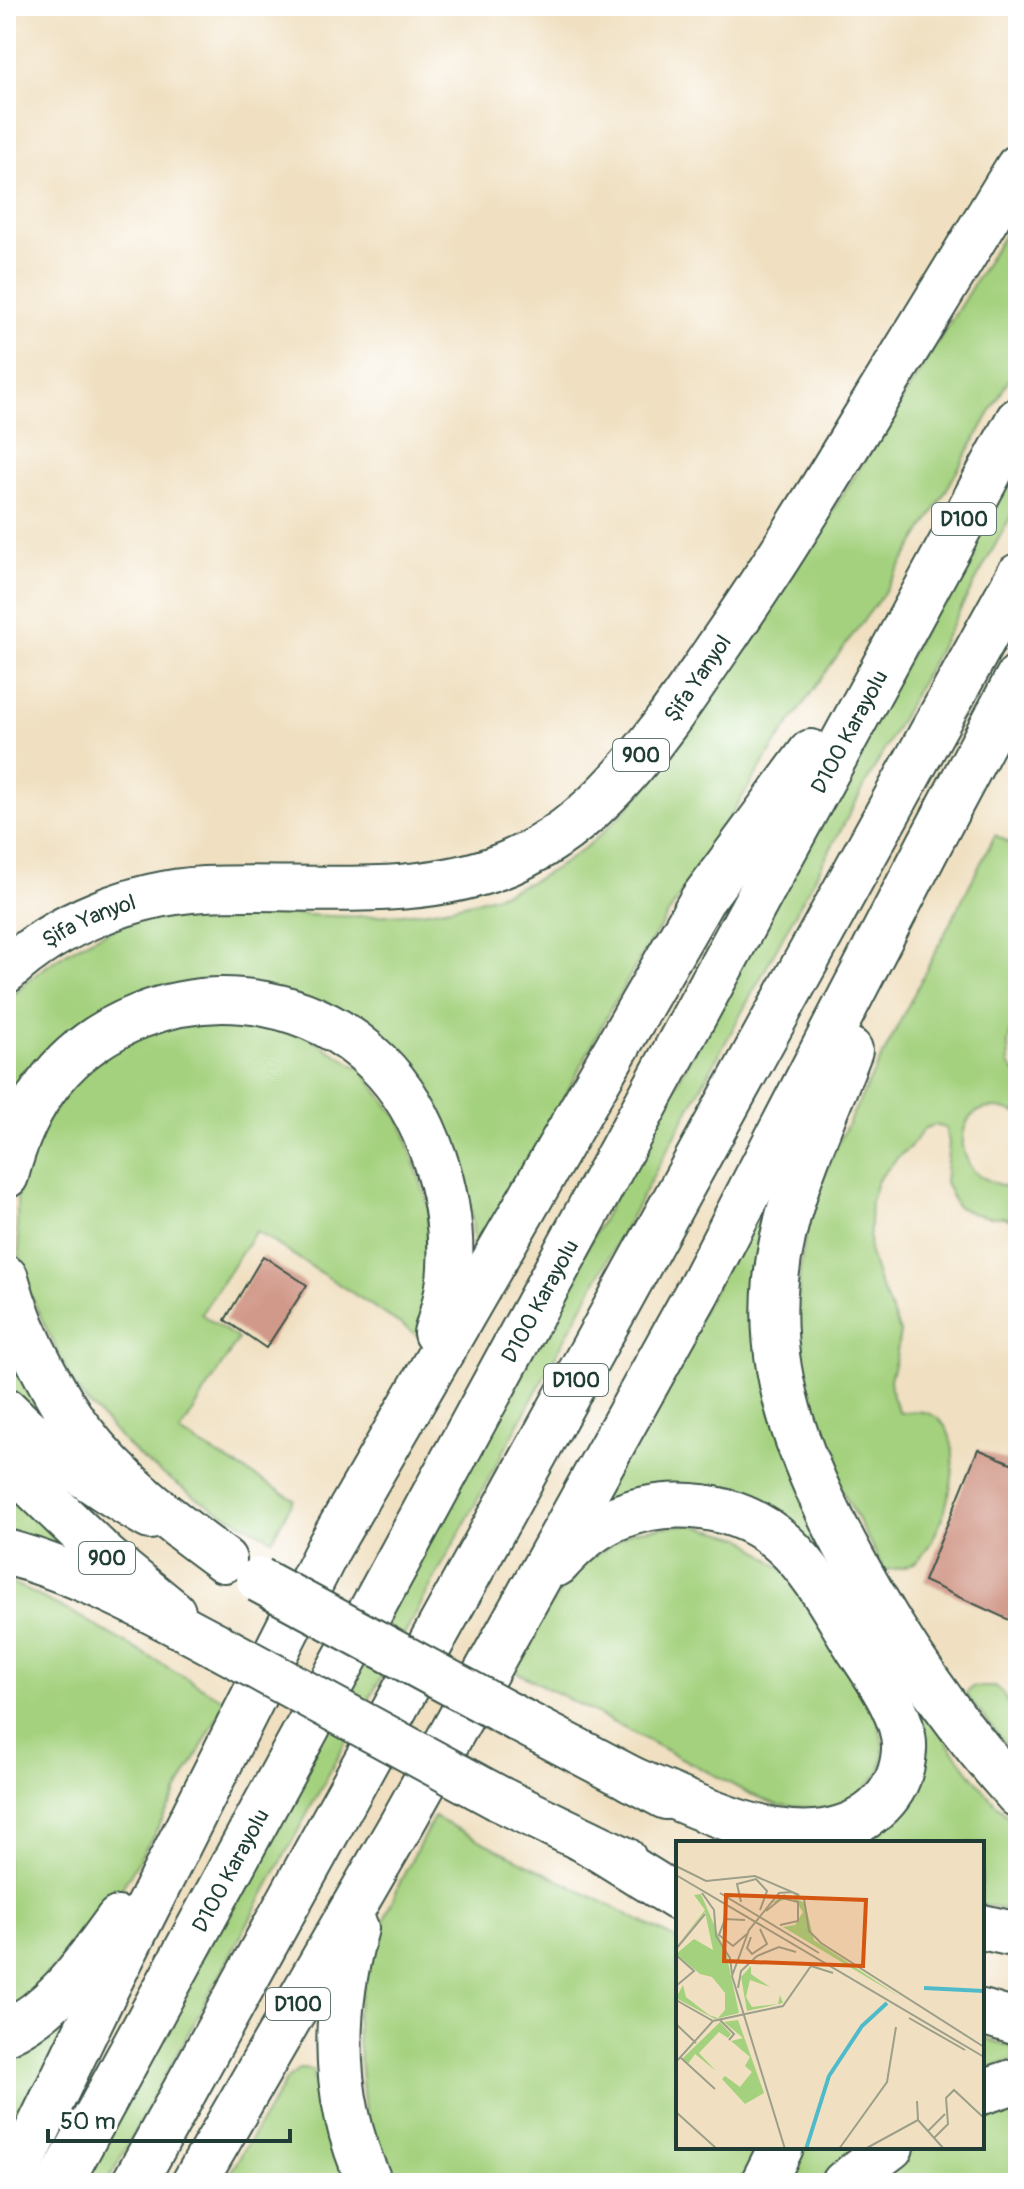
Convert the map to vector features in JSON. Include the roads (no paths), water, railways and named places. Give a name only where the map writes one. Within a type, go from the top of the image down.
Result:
[{"type":"main road","name":"Şifa Yanyol","points":[[6,971],[36,946],[58,933],[79,922],[138,901],[199,890],[412,886],[508,863],[562,831],[596,803],[637,761],[741,615],[1018,167]]},
{"type":"main road","name":"D100 Karayolu","points":[[60,2183],[1018,420]]},
{"type":"main road","name":"D100","points":[[134,2183],[1018,576]]},
{"type":"main road","points":[[12,2183],[329,1547],[389,1442],[702,900],[910,618]]},
{"type":"main road","points":[[510,1631],[699,1289],[1018,677]]},
{"type":"main road","points":[[929,845],[798,1179],[780,1247],[775,1283],[775,1338],[783,1393],[799,1449],[828,1513],[871,1594],[923,1677],[965,1733],[1018,1795]]},
{"type":"main road","points":[[6,1176],[26,1118],[41,1092],[63,1065],[88,1043],[117,1025],[146,1013],[207,1000],[236,999],[269,1003],[328,1026],[357,1044],[379,1064],[402,1093],[419,1123],[434,1157],[446,1197],[450,1234],[450,1270],[437,1330],[428,1359],[389,1442]]},
{"type":"main road","points":[[6,1278],[13,1307],[29,1344],[58,1398],[102,1458],[168,1518],[242,1570]]},
{"type":"main road","points":[[6,1410],[39,1442],[109,1493],[242,1570],[521,1721],[753,1841]]},
{"type":"main road","name":"900","points":[[6,1461],[107,1558],[216,1645]]},
{"type":"main road","points":[[510,1631],[548,1574],[568,1551],[613,1519],[660,1507],[717,1509],[763,1528],[801,1562],[888,1698],[900,1725],[904,1749],[891,1792],[877,1810],[857,1823],[813,1833],[770,1830],[742,1822],[631,1779]]},
{"type":"main road","points":[[6,1552],[44,1564],[140,1605],[500,1799],[676,1883]]},
{"type":"main road","name":"D100","points":[[194,2183],[510,1631]]},
{"type":"main road","points":[[6,2032],[52,2000],[93,1955],[218,1766]]},
{"type":"main road","points":[[370,2183],[348,2124],[343,2089],[339,2058],[343,1987],[350,1951],[368,1894],[401,1825]]},
{"type":"main road","points":[[588,1842],[676,1897]]},
{"type":"main road","points":[[984,1927],[1018,1935]]},
{"type":"main road","points":[[984,2013],[1018,2023]]},
{"type":"main road","points":[[984,2091],[1018,2080]]},
{"type":"main road","points":[[6,2182],[57,2089]]},
{"type":"main road","points":[[763,2183],[780,2149]]},
{"type":"main road","points":[[844,2183],[888,2149]]}]
